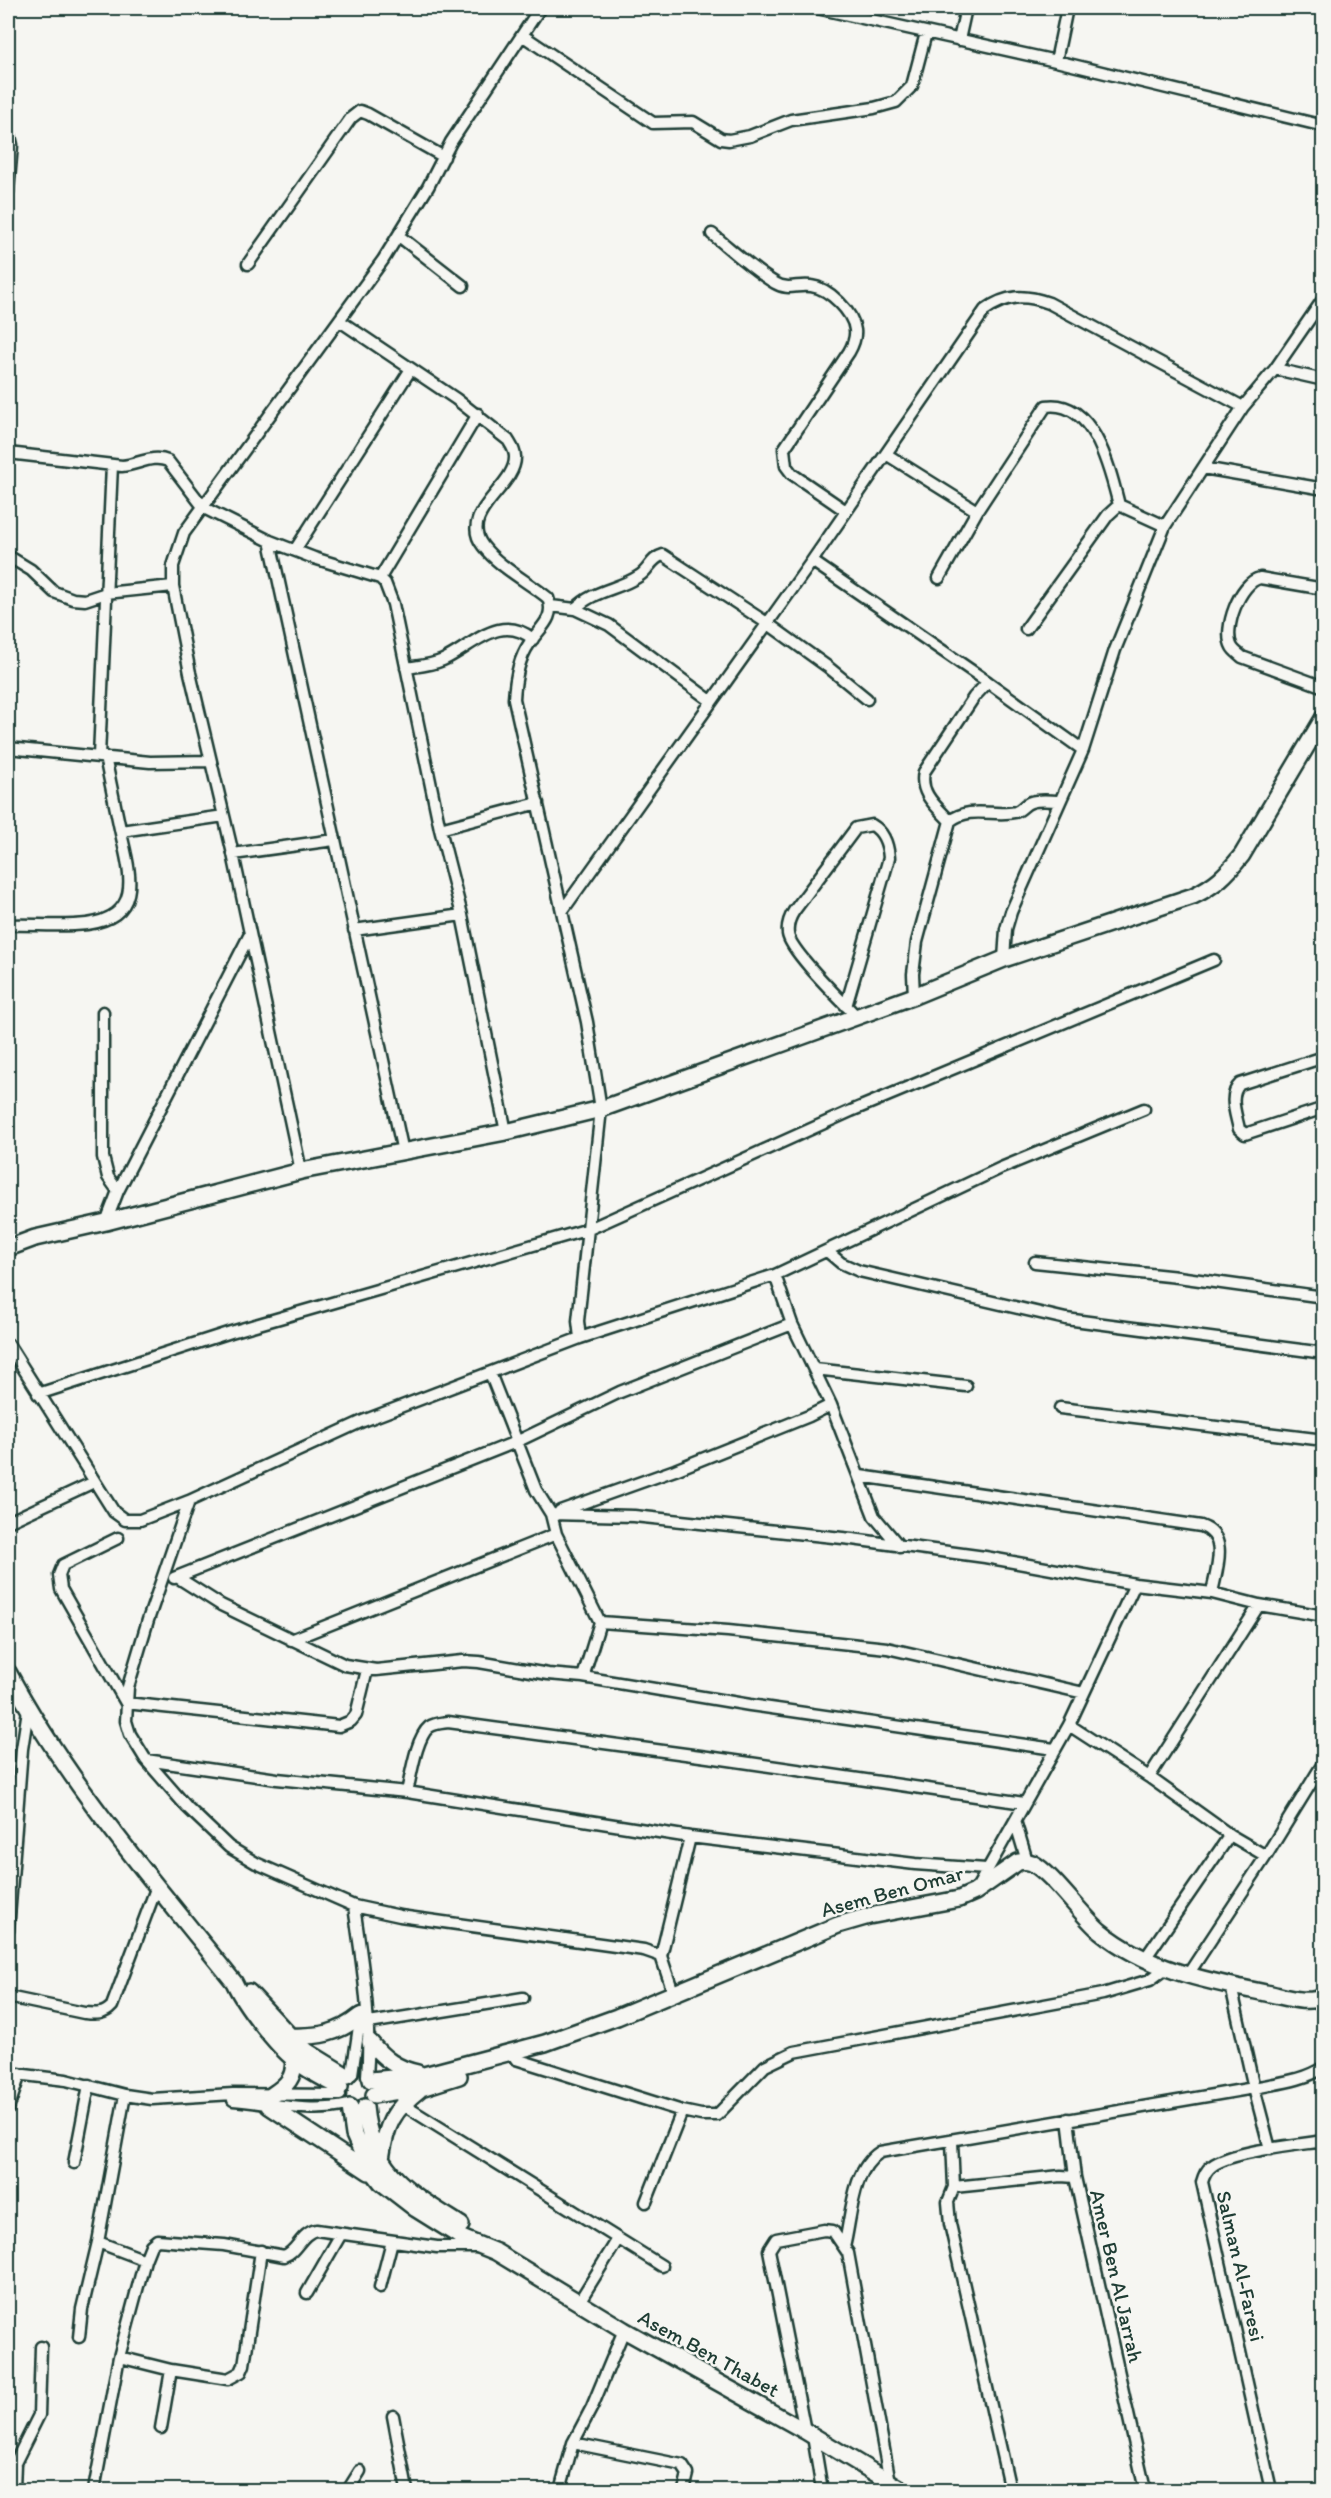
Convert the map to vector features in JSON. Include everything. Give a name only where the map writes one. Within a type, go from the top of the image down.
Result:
[{"type":"street","points":[[301,1172],[172,586],[173,566],[184,533],[340,321],[399,236],[444,157],[540,8]]},
{"type":"street","points":[[817,8],[1056,61],[1323,126]]},
{"type":"street","points":[[958,40],[966,8]]},
{"type":"street","points":[[1056,61],[1067,8]]},
{"type":"street","points":[[522,35],[653,123],[693,122],[721,140],[729,140],[750,136],[791,120],[874,108],[896,102],[912,87],[926,33]]},
{"type":"street","points":[[248,264],[351,118],[360,111],[444,157]]},
{"type":"street","points":[[8,127],[12,145],[8,192]]},
{"type":"street","points":[[712,234],[776,284],[795,288],[812,286],[824,291],[852,320],[855,340],[849,352],[784,449],[783,457],[792,474],[846,511]]},
{"type":"street","points":[[399,236],[464,286]]},
{"type":"street","points":[[562,910],[812,561],[985,310],[996,302],[1019,296],[1032,297],[1049,303],[1243,407]]},
{"type":"street","points":[[1004,959],[1006,929],[1011,912],[1083,750],[1115,650],[1165,526],[1243,407],[1275,369],[1323,298]]},
{"type":"street","points":[[340,321],[478,414],[508,440],[515,457],[513,468],[492,496],[477,522],[479,539],[482,546],[502,564],[548,598],[551,606],[546,624],[533,639],[515,677],[514,699],[586,1022],[601,1109],[578,1321],[579,1338]]},
{"type":"street","points":[[294,550],[411,369]]},
{"type":"street","points":[[1275,369],[1323,380]]},
{"type":"street","points":[[939,578],[977,511],[1046,406],[1056,405],[1078,413],[1093,431],[1111,472],[1119,505]]},
{"type":"street","points":[[380,578],[478,414]]},
{"type":"street","points":[[8,453],[112,465],[133,465],[156,457],[168,461],[204,508],[270,541],[380,578],[385,583],[393,604],[440,829],[462,915],[506,1132]]},
{"type":"street","points":[[886,454],[977,511]]},
{"type":"street","points":[[8,925],[87,924],[112,916],[119,910],[129,894],[130,872],[102,756],[112,465]]},
{"type":"street","points":[[1203,468],[1323,489]]},
{"type":"street","points":[[1119,505],[1165,526]]},
{"type":"street","points":[[1026,629],[1108,515],[1119,505]]},
{"type":"street","points":[[270,541],[403,1152]]},
{"type":"street","points":[[575,609],[584,599],[596,593],[630,582],[642,574],[655,558],[663,555],[767,623],[828,667],[867,699]]},
{"type":"street","points":[[8,556],[25,566],[62,596],[85,600],[106,593],[172,586]]},
{"type":"street","points":[[812,561],[1083,750]]},
{"type":"street","points":[[1323,589],[1260,578],[1253,579],[1241,594],[1229,629],[1232,648],[1242,657],[1323,687]]},
{"type":"street","points":[[551,606],[575,609],[609,626],[711,701]]},
{"type":"street","points":[[406,668],[441,661],[475,640],[497,630],[517,629],[533,639]]},
{"type":"street","points":[[950,820],[926,795],[922,780],[924,772],[974,697],[988,682]]},
{"type":"street","points":[[8,1248],[35,1238],[301,1172],[506,1132],[601,1109],[850,1011],[914,996],[1004,959],[1169,905],[1214,886],[1242,855],[1318,741],[1323,717]]},
{"type":"street","points":[[8,748],[150,762],[210,761]]},
{"type":"street","points":[[914,996],[913,974],[917,942],[950,820],[973,812],[1012,813],[1034,801],[1060,801]]},
{"type":"street","points":[[440,829],[538,803]]},
{"type":"street","points":[[121,831],[224,816]]},
{"type":"street","points":[[872,825],[884,838],[889,858],[850,1011],[799,954],[788,934],[788,926],[794,911],[856,828],[872,825]]},
{"type":"street","points":[[233,855],[334,840]]},
{"type":"street","points":[[354,930],[462,915]]},
{"type":"street","points":[[106,1222],[118,1191],[249,936]]},
{"type":"street","points":[[38,1394],[231,1332],[589,1229],[851,1111],[1214,960]]},
{"type":"street","points":[[103,1012],[103,1157],[108,1177],[118,1191]]},
{"type":"street","points":[[1323,1057],[1240,1084],[1234,1089],[1233,1095],[1239,1129],[1245,1134],[1323,1108]]},
{"type":"street","points":[[8,1344],[117,1516],[130,1521],[140,1520],[189,1501],[363,1421],[579,1338],[775,1275],[828,1252],[842,1243],[1001,1168],[1144,1109]]},
{"type":"street","points":[[828,1252],[841,1263],[859,1271],[1066,1318],[1323,1353]]},
{"type":"street","points":[[1035,1262],[1178,1277],[1323,1297]]},
{"type":"street","points":[[775,1275],[792,1324],[831,1405],[874,1516],[900,1547]]},
{"type":"street","points":[[161,1582],[516,1442],[620,1392],[792,1324]]},
{"type":"street","points":[[815,1369],[966,1386]]},
{"type":"street","points":[[490,1373],[536,1490],[551,1514],[556,1534],[600,1622],[583,1677]]},
{"type":"street","points":[[551,1514],[686,1465],[831,1405]]},
{"type":"street","points":[[1060,1408],[1323,1440]]},
{"type":"street","points":[[860,1476],[1201,1526],[1211,1530],[1218,1540],[1219,1556],[1212,1593]]},
{"type":"street","points":[[8,1522],[94,1482]]},
{"type":"street","points":[[189,1501],[145,1631],[126,1703],[126,1721],[130,1734],[146,1760],[187,1807],[240,1854],[354,1906],[400,1916],[614,1944],[661,1956]]},
{"type":"street","points":[[551,1514],[634,1516],[852,1539],[985,1557],[1135,1584],[1212,1593],[1259,1605],[1323,1616]]},
{"type":"street","points":[[291,1640],[556,1534]]},
{"type":"street","points":[[118,1538],[63,1565],[59,1580],[61,1589],[126,1703]]},
{"type":"street","points":[[177,1577],[221,1605],[291,1640],[345,1665],[367,1670],[463,1661],[583,1677],[750,1706],[1054,1749]]},
{"type":"street","points":[[975,1892],[1069,1725],[1135,1584]]},
{"type":"street","points":[[1149,1777],[1259,1605]]},
{"type":"street","points":[[600,1622],[728,1630],[886,1648],[1084,1693]]},
{"type":"street","points":[[126,1703],[339,1726],[356,1716],[367,1670]]},
{"type":"street","points":[[8,1672],[28,1710],[91,1805],[234,1982],[239,1994],[252,2011],[293,2059],[355,2090]]},
{"type":"street","points":[[8,1931],[22,1749],[28,1710]]},
{"type":"street","points":[[407,1792],[422,1737],[428,1728],[436,1723],[448,1722],[703,1756],[1024,1803]]},
{"type":"street","points":[[1069,1725],[1266,1856]]},
{"type":"street","points":[[146,1760],[277,1779],[407,1792],[690,1837],[915,1864],[987,1869]]},
{"type":"street","points":[[1187,1976],[1266,1856],[1323,1762]]},
{"type":"street","points":[[1015,1821],[1027,1861],[1040,1868],[1098,1929],[1144,1960],[1187,1976],[1231,1986],[1308,2001],[1321,1999]]},
{"type":"street","points":[[1144,1960],[1230,1834]]},
{"type":"street","points":[[673,1992],[661,1956],[690,1837]]},
{"type":"street","name":"Asem Ben Omar","points":[[355,2090],[424,2080],[514,2055],[616,2017],[838,1925],[869,1916],[944,1903],[975,1892],[1014,1863],[1027,1861]]},
{"type":"street","points":[[8,1997],[84,2013],[95,2014],[107,2011],[112,2006],[157,1886]]},
{"type":"street","points":[[354,1906],[365,1998],[355,2090],[357,2142],[374,2175]]},
{"type":"street","points":[[514,2055],[682,2111],[701,2115],[717,2115],[765,2066],[794,2052],[1103,1994],[1150,1980],[1166,1968]]},
{"type":"street","points":[[234,1982],[249,1992],[290,2036],[355,2090],[368,2133],[381,2159],[409,2190],[484,2241],[496,2252]]},
{"type":"street","points":[[1231,1986],[1270,2149]]},
{"type":"street","points":[[290,2036],[329,2034],[364,2019],[523,1998]]},
{"type":"street","points":[[364,2019],[370,2042],[381,2055],[393,2065],[424,2080],[402,2104],[386,2128],[381,2159]]},
{"type":"street","points":[[8,2073],[90,2085],[125,2095],[153,2099],[224,2096],[325,2107],[355,2090],[370,2042]]},
{"type":"street","points":[[271,2100],[289,2082],[294,2067],[293,2059]]},
{"type":"street","points":[[844,2247],[857,2187],[873,2157],[880,2152],[1254,2088],[1299,2078],[1315,2073],[1323,2067]]},
{"type":"street","points":[[8,2109],[20,2074]]},
{"type":"street","points":[[74,2163],[90,2085]]},
{"type":"street","points":[[79,2337],[82,2309],[98,2242],[125,2095]]},
{"type":"street","points":[[271,2100],[374,2175],[416,2209],[479,2247],[496,2252]]},
{"type":"street","points":[[402,2104],[662,2266]]},
{"type":"street","points":[[646,2202],[682,2111]]},
{"type":"street","points":[[1068,2119],[1075,2177]]},
{"type":"street","points":[[952,2141],[954,2187],[947,2212],[1010,2490]]},
{"type":"street","name":"Salman Al-Faresi","points":[[1271,2490],[1202,2182],[1209,2167],[1222,2160],[1270,2149],[1323,2141]]},
{"type":"street","name":"Amer Ben Al Jarrah","points":[[954,2187],[1053,2176],[1075,2177],[1145,2490]]},
{"type":"street","points":[[822,2490],[769,2250],[776,2239],[824,2230],[833,2231],[848,2253],[896,2486]]},
{"type":"street","points":[[94,2490],[119,2357],[151,2245],[162,2239],[224,2245],[287,2255],[308,2233],[313,2231],[437,2247],[479,2247]]},
{"type":"street","points":[[307,2293],[341,2234]]},
{"type":"street","points":[[579,2302],[618,2239]]},
{"type":"street","points":[[380,2287],[392,2241]]},
{"type":"street","points":[[98,2242],[145,2260]]},
{"type":"street","points":[[119,2357],[171,2370],[228,2379],[241,2372],[244,2365],[261,2252]]},
{"type":"street","name":"Asem Ben Thabet","points":[[496,2252],[624,2330],[809,2433],[896,2486]]},
{"type":"street","points":[[560,2490],[573,2443],[592,2407],[624,2330]]},
{"type":"street","points":[[14,2490],[15,2463],[39,2415],[41,2347]]},
{"type":"street","points":[[161,2428],[171,2370]]},
{"type":"street","points":[[393,2416],[407,2490]]},
{"type":"street","points":[[573,2443],[682,2465],[688,2475],[684,2490]]},
{"type":"street","points":[[348,2490],[360,2471]]}]
